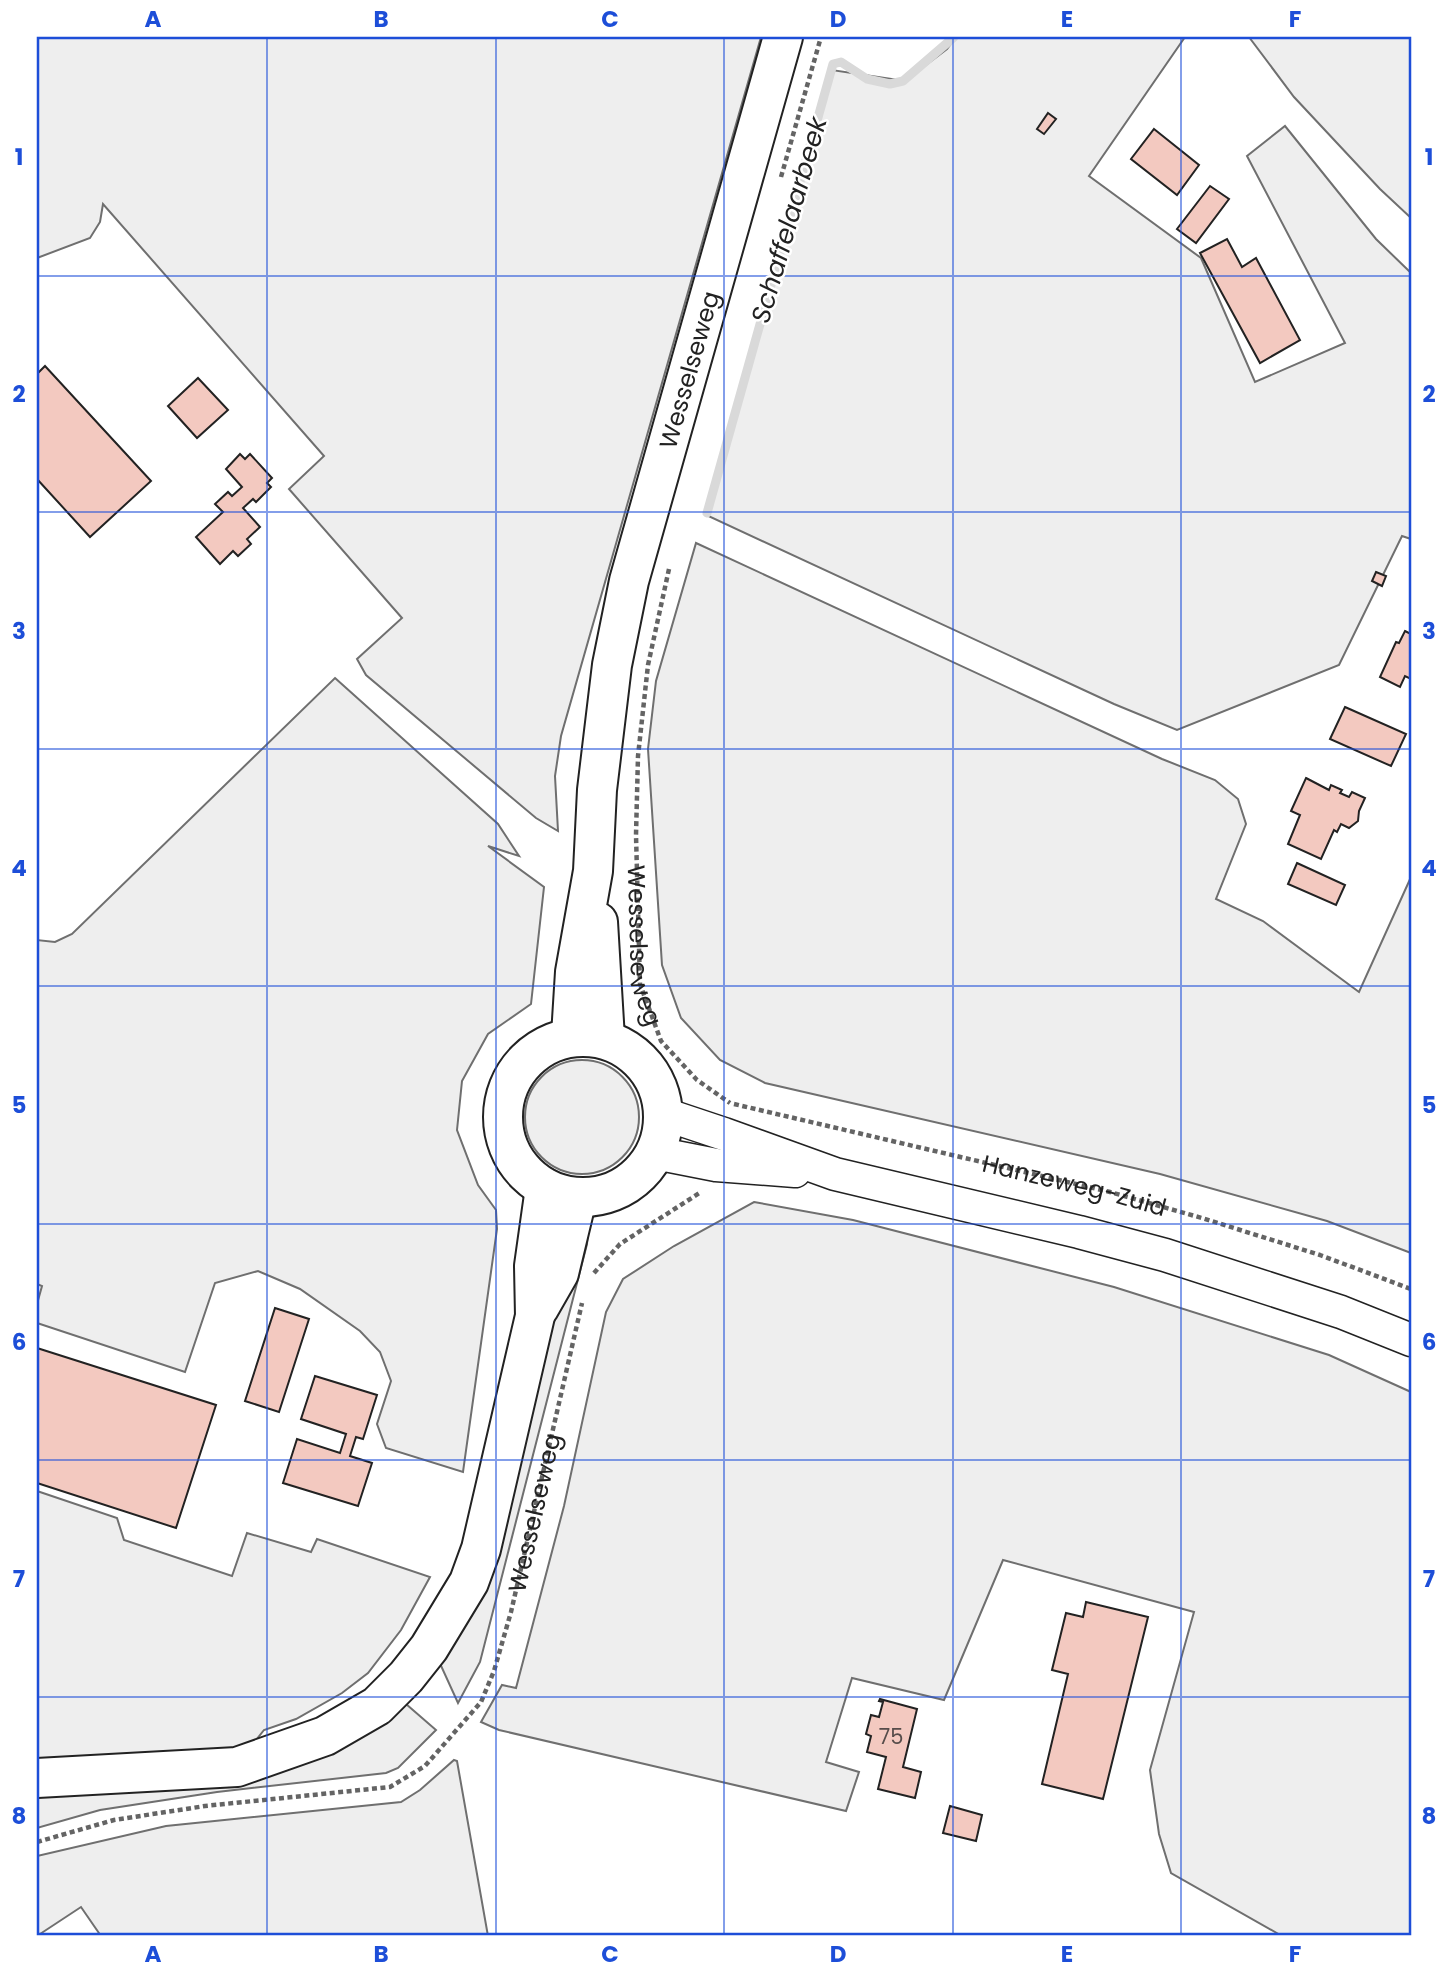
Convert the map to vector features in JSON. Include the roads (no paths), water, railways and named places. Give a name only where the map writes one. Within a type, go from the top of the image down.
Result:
[{"type":"main road","name":"Wesselseweg","points":[[588,1038],[575,972],[593,871],[597,790],[610,677],[629,581],[783,37]]},
{"type":"main road","points":[[588,1038],[624,1047],[640,1059],[660,1094],[664,1114],[662,1134],[655,1153],[641,1172],[623,1187],[601,1196],[561,1193],[522,1171],[507,1146],[502,1117],[507,1089],[522,1064],[544,1046],[588,1038]]},
{"type":"main road","name":"Wesselseweg","points":[[37,1778],[237,1767],[325,1736],[377,1706],[407,1677],[429,1648],[468,1582],[481,1549],[535,1317],[534,1266],[561,1193]]},
{"type":"street","name":"Hanzeweg-Zuid","points":[[664,1114],[835,1174],[1164,1255],[1341,1312],[1411,1340]]},
{"type":"street","name":"Hanzeweg-Zuid","points":[[655,1153],[716,1165],[835,1174]]},
{"type":"waterway","name":"Schaffelaarbeek","points":[[707,513],[833,64],[841,62],[867,79],[890,84],[903,81],[954,37]]}]
